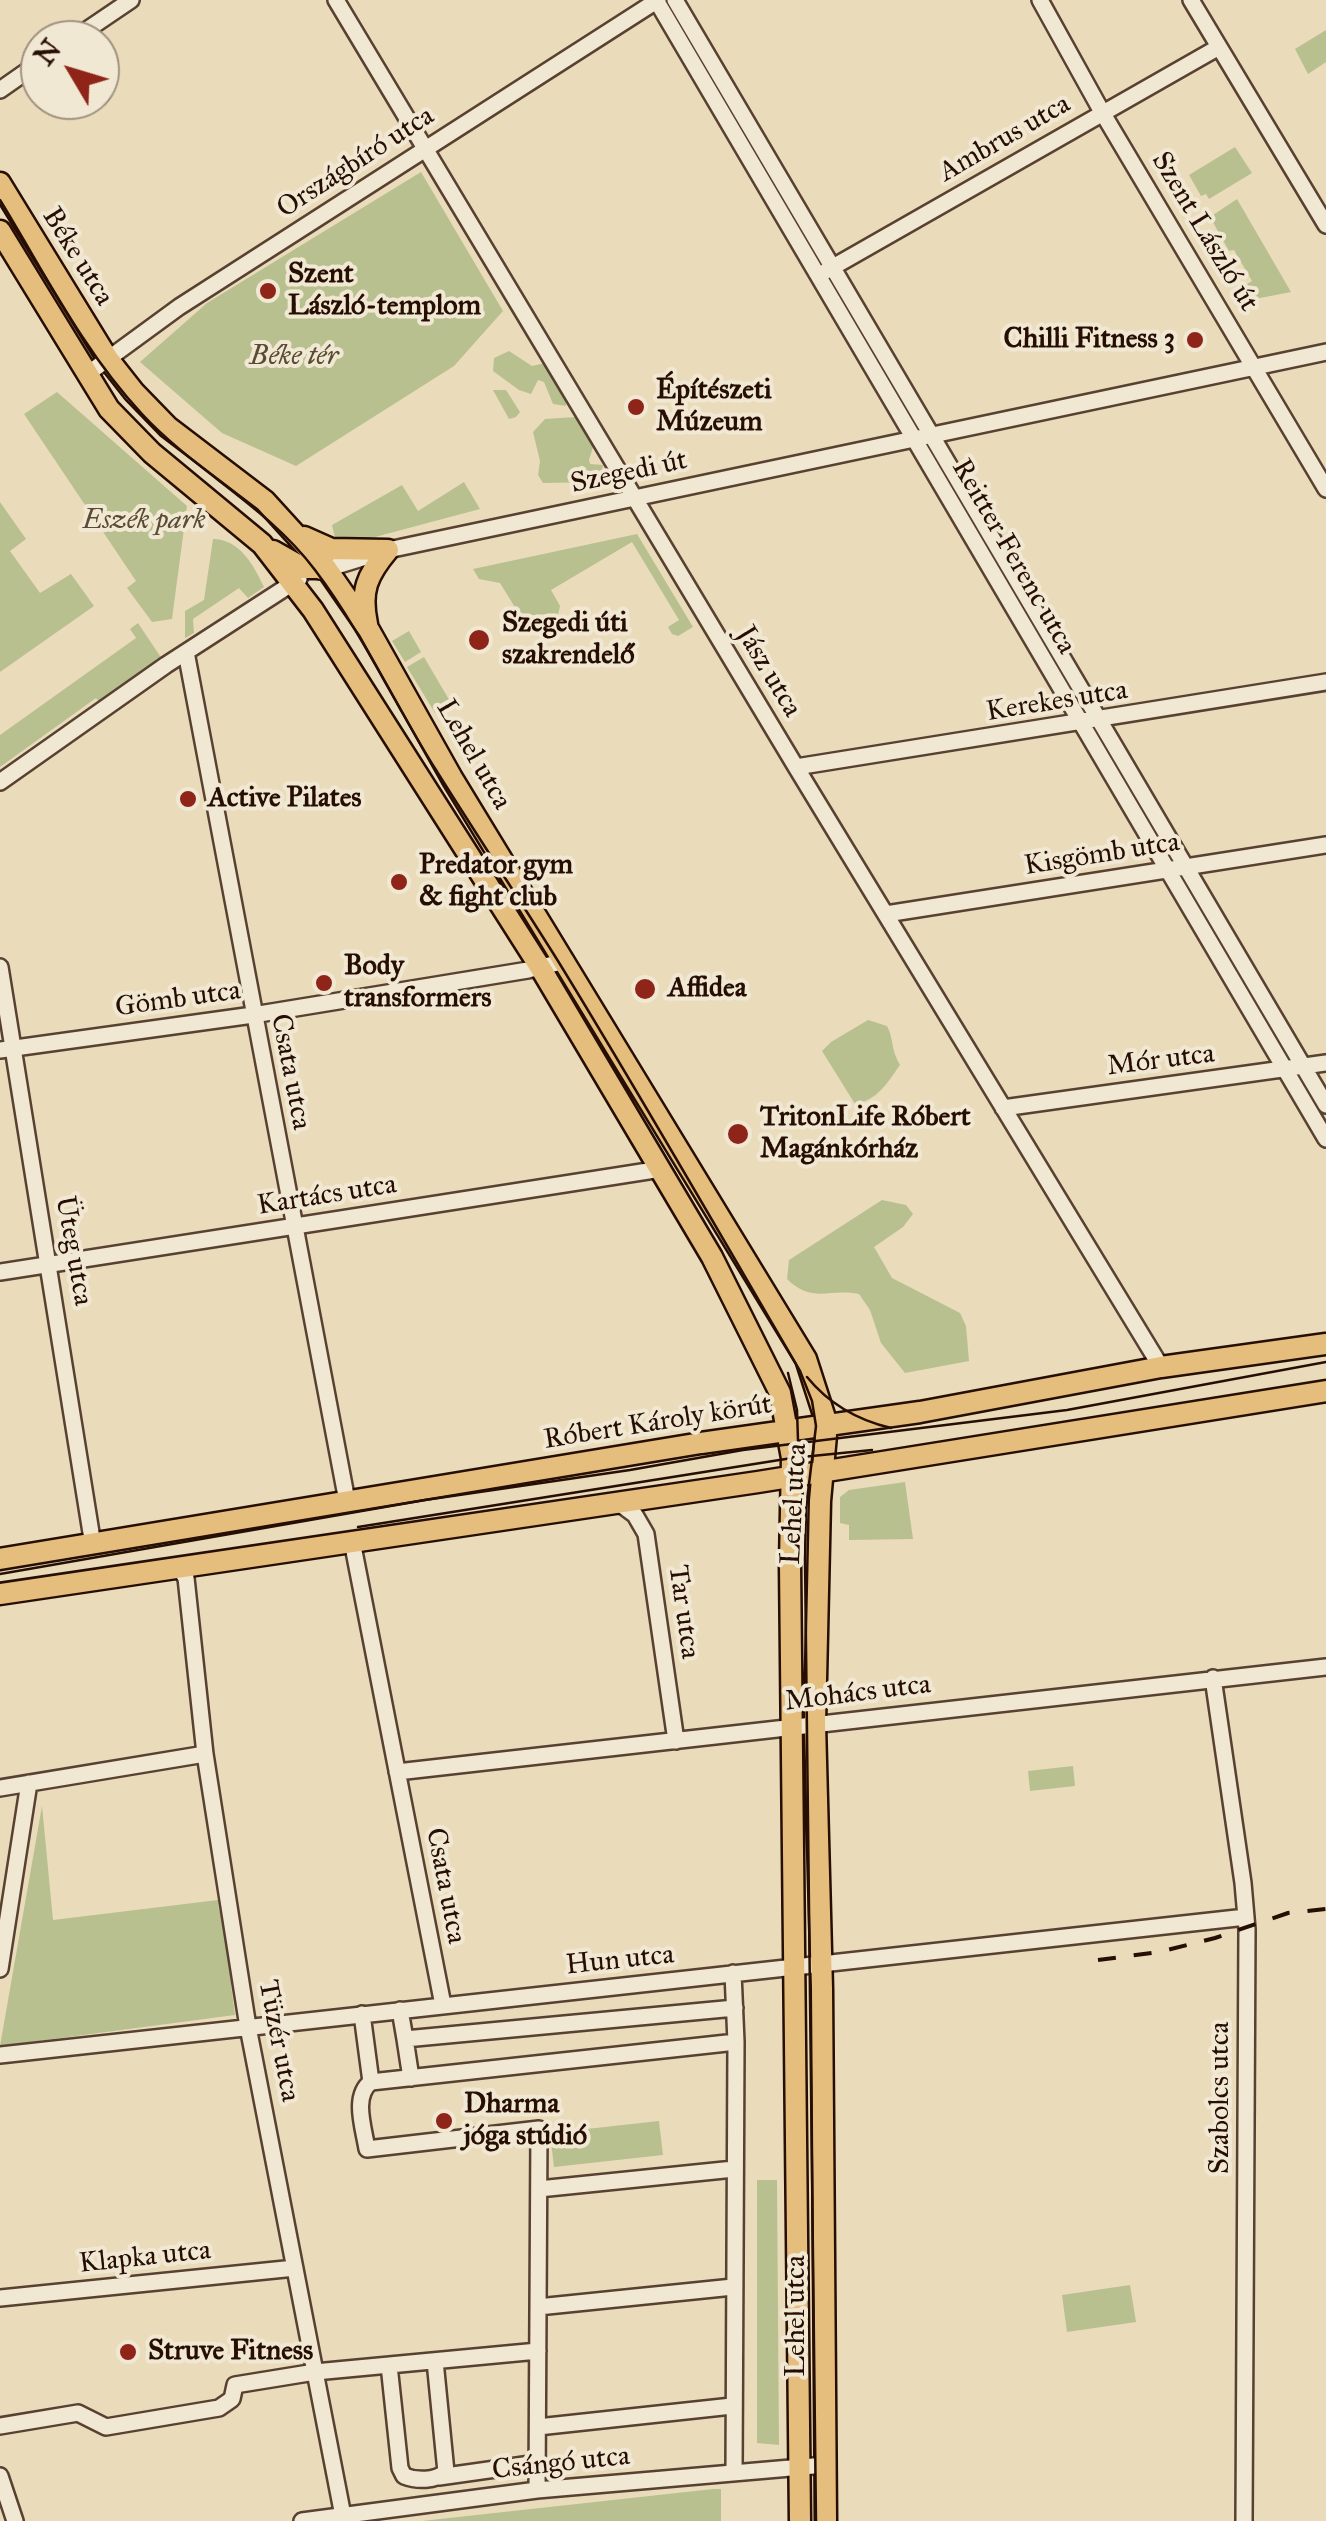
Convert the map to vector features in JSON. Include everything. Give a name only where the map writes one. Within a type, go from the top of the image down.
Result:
[{"type":"main road","name":"Béke utca","points":[[0,183],[108,359]]},
{"type":"main road","name":"Béke utca","points":[[0,230],[86,375]]},
{"type":"main road","points":[[108,359],[168,428],[253,490],[326,568]]},
{"type":"main road","points":[[86,375],[128,430],[262,544],[296,566],[326,568]]},
{"type":"main road","points":[[293,531],[331,550],[388,550]]},
{"type":"main road","points":[[262,544],[292,583]]},
{"type":"main road","points":[[369,630],[363,590],[372,569],[388,550]]},
{"type":"main road","name":"Lehel utca","points":[[326,568],[369,630],[452,778],[806,1359],[827,1424],[820,1500],[815,1724],[826,2521]]},
{"type":"main road","name":"Lehel utca","points":[[292,583],[540,967],[712,1257],[774,1376],[788,1430],[792,1476],[800,2521]]},
{"type":"main road","name":"Róbert Károly körút","points":[[0,1560],[788,1430],[920,1412],[1161,1366],[1326,1344]]},
{"type":"main road","points":[[0,1594],[823,1472],[1326,1391]]},
{"type":"street","points":[[101,20],[130,0]]},
{"type":"street","name":"Jász utca","points":[[336,0],[1161,1366]]},
{"type":"street","name":"Országbíró utca","points":[[86,375],[178,307],[657,0]]},
{"type":"street","name":"Reitter Ferenc utca","points":[[657,0],[825,271],[934,436],[1186,867],[1294,1068],[1326,1139]]},
{"type":"street","name":"Reitter Ferenc utca","points":[[675,0],[916,439],[1081,724],[1294,1068],[1326,1106]]},
{"type":"street","name":"Szent László út","points":[[1040,0],[1102,112],[1326,489]]},
{"type":"street","points":[[1191,0],[1326,225]]},
{"type":"street","name":"Ambrus utca","points":[[825,271],[1218,47]]},
{"type":"street","name":"Szegedi út","points":[[0,782],[186,652],[292,583],[326,568],[388,550],[1326,352]]},
{"type":"street","points":[[1014,609],[1030,600]]},
{"type":"street","name":"Csata utca","points":[[186,652],[347,1501]]},
{"type":"street","name":"Kerekes utca","points":[[796,767],[1326,682]]},
{"type":"street","name":"Kisgömb utca","points":[[886,914],[1326,845]]},
{"type":"street","name":"Gömb utca","points":[[6,1049],[254,1015],[566,961]]},
{"type":"street","name":"Üteg utca","points":[[0,967],[6,1049],[50,1264],[93,1545]]},
{"type":"street","name":"Mór utca","points":[[1003,1108],[1326,1063]]},
{"type":"street","name":"Kartács utca","points":[[0,1272],[661,1170]]},
{"type":"street","name":"Tar utca","points":[[616,1501],[636,1516],[646,1534],[676,1742]]},
{"type":"street","name":"Csata utca","points":[[352,1541],[443,2005]]},
{"type":"street","name":"Tüzér utca","points":[[179,1568],[186,1578],[205,1754],[248,2027],[344,2518]]},
{"type":"street","name":"Mohács utca","points":[[397,1772],[1326,1667]]},
{"type":"street","name":"Szabolcs utca","points":[[1213,1678],[1246,1917],[1244,2521]]},
{"type":"street","points":[[0,1788],[205,1754]]},
{"type":"street","points":[[0,1969],[29,1784]]},
{"type":"street","name":"Hun utca","points":[[0,2054],[1246,1917]]},
{"type":"street","points":[[733,1974],[734,2472]]},
{"type":"street","points":[[405,2039],[735,2008]]},
{"type":"street","points":[[400,2010],[410,2078]]},
{"type":"street","points":[[362,2014],[371,2082]]},
{"type":"street","points":[[538,2490],[539,2128],[368,2149],[360,2099],[363,2088],[371,2082],[736,2042]]},
{"type":"street","points":[[539,2189],[734,2170]]},
{"type":"street","name":"Klapka utca","points":[[0,2298],[295,2268]]},
{"type":"street","points":[[538,2307],[733,2288]]},
{"type":"street","points":[[0,2426],[78,2413],[106,2428],[219,2408],[232,2398],[235,2385],[315,2372],[538,2351]]},
{"type":"street","points":[[435,2361],[446,2463],[446,2472],[440,2477]]},
{"type":"street","points":[[388,2365],[404,2476],[413,2480],[538,2464]]},
{"type":"street","points":[[538,2427],[732,2406]]},
{"type":"street","name":"Csángó utca","points":[[302,2521],[538,2490],[825,2464]]},
{"type":"street","points":[[0,2476],[16,2521]]},
{"type":"green space","points":[[1326,30],[1326,62],[1308,74],[1295,49]]},
{"type":"green space","points":[[1235,147],[1252,173],[1209,199],[1206,194],[1201,196],[1189,175]]},
{"type":"green space","name":"Béke tér","points":[[421,172],[503,311],[454,366],[296,466],[222,433],[140,362],[207,303]]},
{"type":"green space","points":[[1237,199],[1291,292],[1255,299],[1247,284],[1252,281],[1210,217]]},
{"type":"green space","points":[[509,351],[532,366],[545,363],[566,406],[553,404],[544,382],[538,380],[531,394],[493,371],[494,358]]},
{"type":"green space","points":[[493,390],[506,390],[520,412],[516,417],[509,419]]},
{"type":"green space","name":"Eszék park","points":[[57,392],[187,506],[172,619],[152,622],[127,588],[136,581],[24,414]]},
{"type":"green space","points":[[576,417],[593,447],[590,464],[603,465],[600,482],[543,483],[538,475],[540,461],[533,432],[545,419]]},
{"type":"green space","points":[[464,482],[480,509],[345,545],[335,538],[332,525],[402,485],[418,511]]},
{"type":"green space","points":[[0,502],[26,539],[10,551],[40,593],[71,574],[94,606],[0,672]]},
{"type":"green space","points":[[637,534],[693,627],[678,636],[668,627],[679,620],[632,542],[551,590],[560,606],[558,615],[545,620],[543,614],[521,617],[500,583],[479,579],[473,569]]},
{"type":"green space","points":[[213,539],[238,549],[264,587],[248,598],[239,588],[193,619],[194,633],[185,638],[185,611],[204,600]]},
{"type":"green space","points":[[138,623],[166,665],[105,709],[96,698],[0,767],[0,735],[136,638],[130,629]]},
{"type":"green space","points":[[409,631],[421,652],[405,662],[392,641]]},
{"type":"green space","points":[[424,657],[451,703],[435,713],[407,667]]},
{"type":"green space","points":[[868,1020],[887,1026],[900,1065],[876,1095],[855,1104],[822,1051]]},
{"type":"green space","points":[[882,1200],[906,1205],[913,1214],[903,1227],[874,1247],[892,1278],[960,1313],[966,1326],[969,1361],[905,1373],[881,1343],[870,1310],[859,1294],[813,1293],[787,1279],[789,1260]]},
{"type":"green space","points":[[905,1482],[913,1539],[849,1540],[849,1525],[840,1523],[840,1497],[849,1490]]},
{"type":"green space","points":[[1073,1766],[1075,1786],[1030,1791],[1028,1771]]},
{"type":"green space","points":[[42,1806],[53,1920],[218,1900],[219,1911],[224,1911],[236,1984],[231,1985],[235,2015],[0,2046]]},
{"type":"green space","points":[[659,2121],[663,2155],[554,2167],[550,2133]]},
{"type":"green space","points":[[757,2180],[777,2180],[779,2445],[757,2443]]},
{"type":"green space","points":[[1130,2285],[1136,2322],[1067,2332],[1062,2295]]},
{"type":"green space","points":[[721,2489],[721,2521],[422,2521]]},
{"type":"tram line","points":[[0,200],[66,311],[121,390],[163,434],[296,547],[332,594],[436,770],[620,1063],[800,1371],[812,1401],[816,1426],[806,1509],[805,1558],[816,2521]]},
{"type":"tram line","points":[[0,1574],[425,1500],[743,1450],[1067,1410],[1326,1362]]},
{"type":"tram line","points":[[788,1373],[797,1410],[799,1471]]},
{"type":"tram line","points":[[807,1377],[844,1410],[891,1428]]},
{"type":"tram line","points":[[358,1527],[792,1458],[872,1450]]},
{"type":"railway","points":[[1098,1960],[1159,1952],[1288,1913],[1326,1909]]},
{"type":"place","name":"Szent László-templom","points":[[268,291]]},
{"type":"place","name":"Chilli Fitness 3","points":[[1195,340]]},
{"type":"place","name":"Építészeti Múzeum","points":[[636,407]]},
{"type":"place","name":"Szegedi úti szakrendelő","points":[[479,640]]},
{"type":"place","name":"Active Pilates","points":[[188,799]]},
{"type":"place","name":"Predator gym & fight club","points":[[399,882]]},
{"type":"place","name":"Body transformers","points":[[324,983]]},
{"type":"place","name":"Affidea","points":[[645,989]]},
{"type":"place","name":"TritonLife Róbert Magánkórház","points":[[738,1134]]},
{"type":"place","name":"Dharma jóga stúdió","points":[[444,2121]]},
{"type":"place","name":"Struve Fitness","points":[[128,2352]]}]
